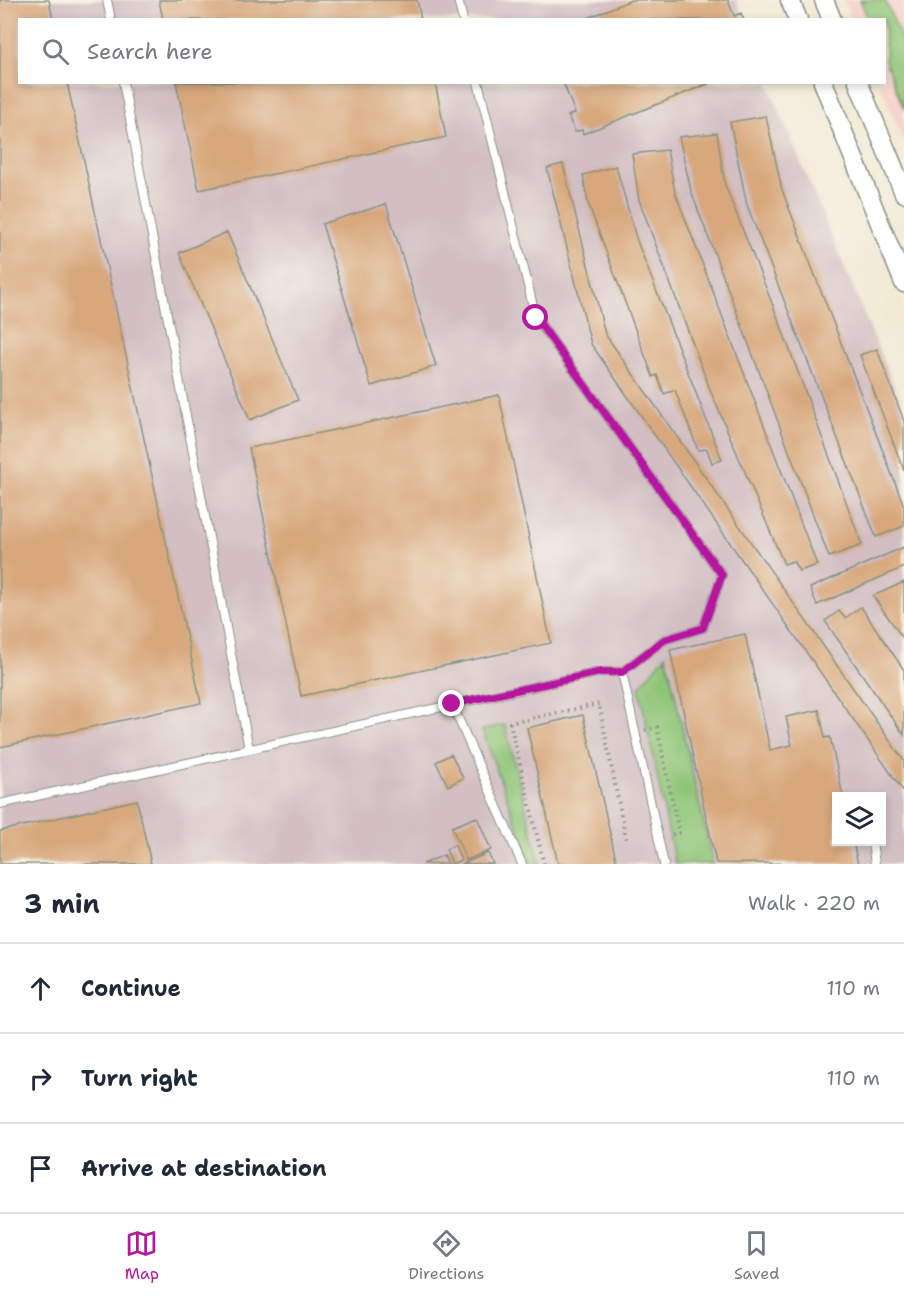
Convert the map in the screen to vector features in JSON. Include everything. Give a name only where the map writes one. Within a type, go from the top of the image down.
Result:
[{"type":"street","points":[[790,0],[797,18]]},
{"type":"street","points":[[824,0],[831,18]]},
{"type":"street","points":[[824,84],[904,283]]},
{"type":"street","points":[[859,84],[904,193]]},
{"type":"lane","points":[[107,0],[111,18]]},
{"type":"lane","points":[[458,0],[462,18]]},
{"type":"lane","points":[[123,84],[249,749]]},
{"type":"lane","points":[[0,804],[601,672],[622,672],[664,640],[703,628],[722,575],[536,318],[478,84]]},
{"type":"lane","points":[[622,672],[663,864]]},
{"type":"lane","points":[[452,704],[522,864]]},
{"type":"lane","points":[[873,846],[875,864]]},
{"type":"path","points":[[544,864],[510,723],[598,704],[626,839]]},
{"type":"path","points":[[635,732],[657,727],[660,739],[679,833],[658,837]]},
{"type":"shaded area","points":[[0,0],[736,0],[744,18],[18,18],[18,84],[768,84],[904,410],[904,864],[0,864]]},
{"type":"shaded area","points":[[843,0],[904,0],[904,142],[879,84],[886,84],[886,18],[852,18]]},
{"type":"green space","points":[[860,0],[885,0],[904,45],[904,109],[886,64],[886,18],[868,18]]},
{"type":"green space","points":[[666,655],[713,864],[675,864],[639,687]]},
{"type":"green space","points":[[505,725],[540,864],[531,864],[482,730]]},
{"type":"building","points":[[0,0],[49,0],[53,18],[18,18],[18,84],[67,84],[201,703],[0,747]]},
{"type":"building","points":[[159,0],[417,0],[421,18],[163,18]]},
{"type":"building","points":[[631,0],[728,0],[734,16],[741,13],[743,18],[588,18]]},
{"type":"building","points":[[176,84],[435,84],[446,137],[199,190]]},
{"type":"building","points":[[564,84],[708,84],[583,134],[582,130],[575,132],[568,116],[575,113]]},
{"type":"building","points":[[766,116],[782,190],[904,506],[904,526],[876,537],[747,205],[730,122]]},
{"type":"building","points":[[717,133],[725,185],[779,321],[862,545],[829,557],[691,191],[679,137]]},
{"type":"building","points":[[667,150],[675,192],[817,565],[799,571],[793,561],[784,564],[711,392],[639,200],[632,154]]},
{"type":"building","points":[[563,164],[605,334],[904,761],[904,792],[591,344],[547,168]]},
{"type":"building","points":[[616,166],[637,241],[722,460],[712,463],[707,449],[698,450],[675,390],[664,394],[657,375],[653,377],[588,203],[583,175]]},
{"type":"building","points":[[386,204],[436,366],[371,386],[322,224]]},
{"type":"building","points":[[227,232],[298,400],[250,420],[179,253]]},
{"type":"building","points":[[877,349],[904,421],[904,471],[860,355]]},
{"type":"building","points":[[499,395],[551,643],[301,696],[249,448]]},
{"type":"building","points":[[904,547],[904,567],[817,605],[810,588]]},
{"type":"building","points":[[904,582],[904,637],[902,637],[873,596]]},
{"type":"building","points":[[861,607],[904,670],[904,735],[825,621],[839,611],[845,618]]},
{"type":"building","points":[[745,634],[770,750],[792,745],[786,717],[819,710],[825,738],[830,737],[842,792],[832,792],[832,846],[854,846],[858,864],[716,863],[670,650]]},
{"type":"building","points":[[583,715],[617,864],[558,864],[527,728]]},
{"type":"building","points":[[451,754],[463,778],[448,786],[436,762]]},
{"type":"building","points":[[137,800],[151,864],[0,864],[0,831]]},
{"type":"building","points":[[477,817],[491,850],[466,860],[452,827]]},
{"type":"building","points":[[455,845],[461,860],[452,864],[446,849]]},
{"type":"building","points":[[488,853],[493,864],[462,864]]},
{"type":"building","points":[[444,855],[448,864],[423,864]]},
{"type":"route","points":[[452,704],[601,672],[622,672],[664,640],[703,628],[722,575],[536,318]]}]
